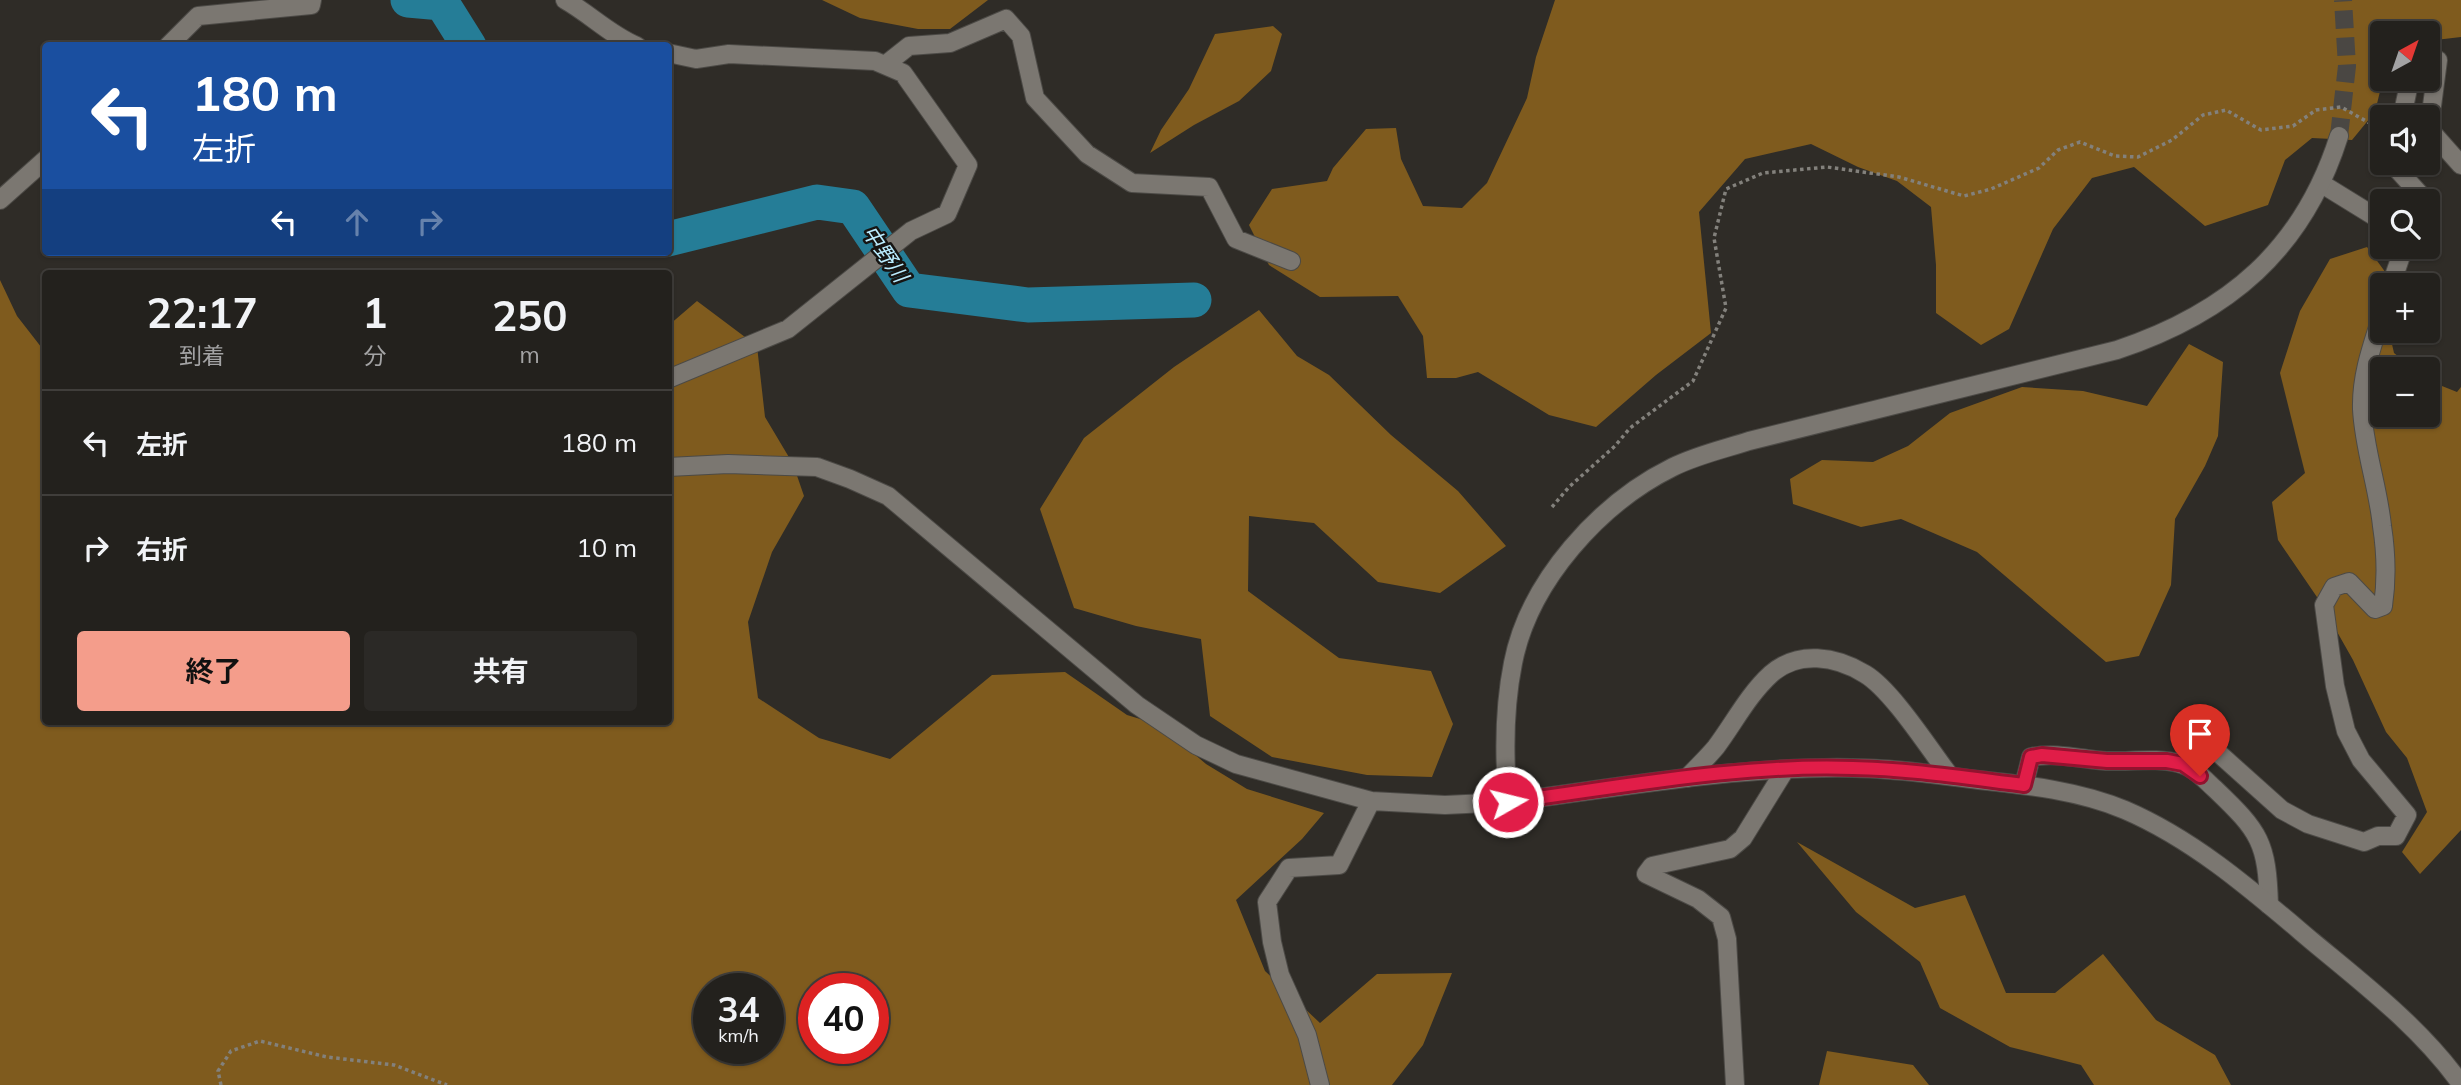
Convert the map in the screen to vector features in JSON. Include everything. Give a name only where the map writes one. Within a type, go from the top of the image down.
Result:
[{"type":"street","points":[[565,0],[588,6],[627,42]]},
{"type":"street","points":[[172,42],[198,16],[311,2]]},
{"type":"street","points":[[885,65],[909,46],[950,43],[1006,19],[1021,36],[1035,97],[1087,153],[1132,183],[1209,187],[1236,239],[1291,261]]},
{"type":"street","points":[[672,54],[696,59],[729,54],[875,61],[903,73],[968,165],[947,214],[911,231],[788,329],[672,377]]},
{"type":"street","points":[[2434,91],[2429,129],[2461,164]]},
{"type":"street","points":[[1508,802],[1508,697],[1513,662],[1521,637],[1555,570],[1603,514],[1634,489],[1674,467],[1749,441],[2117,349],[2156,336],[2199,314],[2250,277],[2278,251],[2322,184],[2339,136]]},
{"type":"street","points":[[0,200],[42,163]]},
{"type":"street","points":[[2403,175],[2416,189]]},
{"type":"street","points":[[2322,184],[2370,214]]},
{"type":"street","points":[[2191,768],[2200,753],[2209,748],[2215,750],[2282,810],[2308,824],[2354,840],[2364,842],[2378,836],[2396,836],[2407,815],[2361,760],[2346,731],[2335,686],[2324,605],[2334,587],[2349,582],[2375,609],[2383,606],[2386,582],[2382,524],[2362,408],[2366,363],[2373,343]]},
{"type":"street","points":[[672,467],[728,464],[817,467],[850,478],[888,496],[1137,705],[1196,745],[1237,764],[1371,801],[1445,805],[1508,802],[1687,778],[1785,769],[1853,768],[2024,785],[2079,796],[2124,810],[2193,848],[2269,905],[2420,1034],[2461,1084]]},
{"type":"street","points":[[1687,778],[1715,748],[1748,701],[1772,673],[1787,664],[1811,657],[1830,659],[1866,674],[1884,691],[1950,776]]},
{"type":"street","points":[[2024,785],[2031,757],[2042,755],[2107,761],[2167,761],[2191,768],[2253,829],[2268,865],[2269,905]]},
{"type":"street","points":[[1735,1085],[1727,939],[1721,918],[1699,899],[1646,874],[1652,866],[1730,849],[1743,838],[1785,769]]},
{"type":"street","points":[[1320,1085],[1307,1035],[1280,975],[1267,902],[1289,868],[1339,865],[1371,801]]},
{"type":"path","points":[[1552,507],[1630,428],[1693,381],[1726,308],[1714,237],[1726,189],[1763,173],[1828,167],[1899,177],[1964,196],[1991,189],[2039,168],[2058,150],[2080,142],[2115,156],[2138,157],[2172,140],[2203,115],[2226,110],[2261,130],[2293,125],[2316,110],[2341,107],[2370,123]]},
{"type":"path","points":[[221,1085],[218,1071],[231,1051],[260,1041],[327,1057],[394,1065],[447,1085]]},
{"type":"shaded area","points":[[822,0],[988,0],[950,29],[918,29],[860,18]]},
{"type":"shaded area","points":[[1555,0],[2461,0],[2461,37],[2440,39],[2440,21],[2370,21],[2370,91],[2380,91],[2377,105],[2370,105],[2370,118],[2352,140],[2312,138],[2285,160],[2268,205],[2205,226],[2134,167],[2092,178],[2053,229],[2009,329],[1981,345],[1936,313],[1936,265],[1931,207],[1897,181],[1858,167],[1811,144],[1745,159],[1699,212],[1711,333],[1656,375],[1596,427],[1549,415],[1478,372],[1456,378],[1427,378],[1423,336],[1398,296],[1320,297],[1269,265],[1249,225],[1272,189],[1327,181],[1333,168],[1366,129],[1396,128],[1401,159],[1423,206],[1462,208],[1487,183],[1527,98],[1536,57]]},
{"type":"shaded area","points":[[1273,26],[1282,34],[1271,71],[1239,101],[1150,153],[1161,130],[1189,89],[1215,34]]},
{"type":"shaded area","points":[[2367,247],[2370,259],[2376,259],[2386,273],[2370,273],[2370,343],[2392,343],[2394,353],[2399,357],[2370,357],[2370,427],[2440,427],[2440,385],[2457,392],[2461,387],[2461,830],[2420,874],[2402,852],[2427,812],[2407,758],[2386,732],[2353,660],[2319,600],[2278,540],[2272,502],[2305,473],[2280,373],[2300,311],[2330,259]]},
{"type":"shaded area","points":[[0,280],[17,316],[42,348],[42,725],[672,725],[672,322],[697,301],[757,346],[765,417],[793,464],[804,496],[772,552],[748,622],[758,698],[819,738],[890,759],[992,675],[1065,672],[1127,715],[1160,725],[1206,764],[1247,789],[1324,813],[1302,839],[1236,900],[1265,971],[1320,1023],[1377,974],[1452,973],[1423,1045],[1392,1085],[0,1085]]},
{"type":"shaded area","points":[[1259,310],[1297,356],[1329,375],[1391,435],[1458,491],[1506,546],[1440,593],[1378,582],[1314,523],[1249,516],[1248,591],[1339,658],[1431,671],[1453,724],[1432,777],[1367,775],[1272,757],[1210,716],[1201,639],[1136,626],[1074,608],[1040,509],[1084,438],[1174,367]]},
{"type":"shaded area","points":[[2189,344],[2223,362],[2218,436],[2205,466],[2175,519],[2171,585],[2139,656],[2106,662],[1977,552],[1901,519],[1861,527],[1793,504],[1790,479],[1822,460],[1873,462],[1908,446],[1950,413],[2022,387],[2083,391],[2147,406]]},
{"type":"shaded area","points":[[1797,842],[1915,908],[1965,895],[2006,993],[2055,993],[2103,954],[2156,1020],[2215,1055],[2231,1085],[2094,1085],[2081,1065],[2010,1047],[1940,1008],[1920,962],[1856,912]]},
{"type":"shaded area","points":[[1827,1051],[1913,1065],[1929,1085],[1819,1085]]},
{"type":"waterway","name":"中野川","points":[[408,0],[442,3],[466,42]]},
{"type":"waterway","name":"中野川","points":[[672,238],[817,202],[853,207],[909,290],[1028,305],[1194,300]]},
{"type":"tunnel","points":[[2339,136],[2347,66],[2343,0]]},
{"type":"route","points":[[1508,802],[1687,778],[1785,769],[1853,768],[2024,785],[2031,757],[2042,755],[2107,761],[2167,761],[2183,764],[2200,776]]}]
